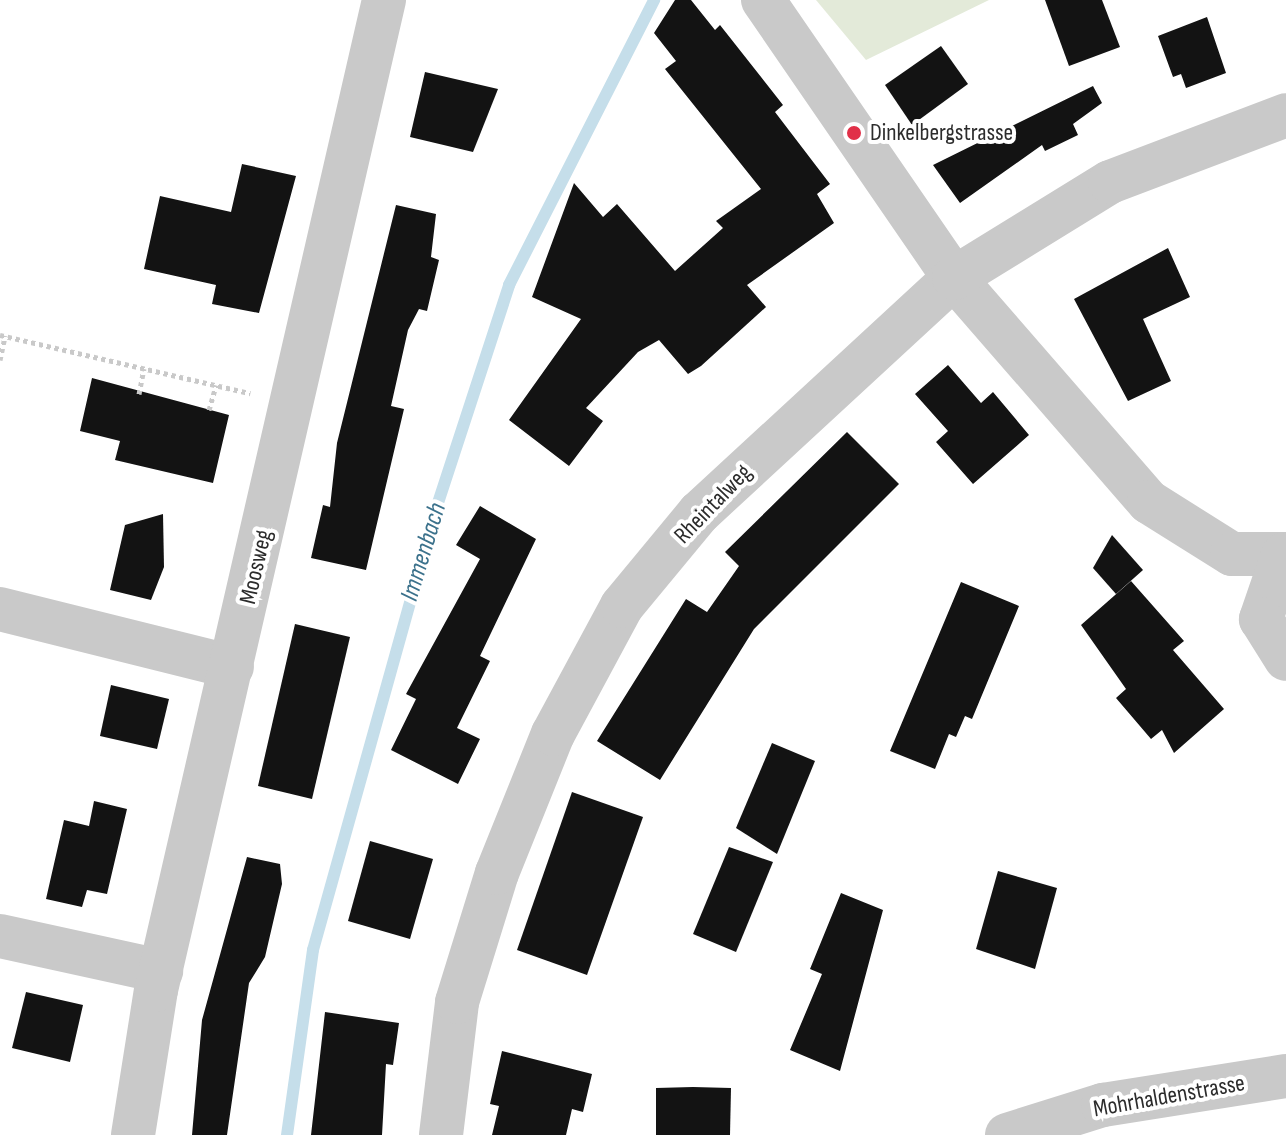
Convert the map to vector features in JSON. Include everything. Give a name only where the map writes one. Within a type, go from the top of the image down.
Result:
[{"type":"street","name":"Moosweg","points":[[133,1135],[158,981],[294,403],[384,0]]},
{"type":"street","points":[[763,0],[954,278],[1149,502],[1232,554],[1284,555],[1261,619],[1286,659]]},
{"type":"street","name":"Rheintalweg","points":[[441,1135],[457,1002],[497,873],[553,734],[622,606],[699,513],[954,278],[1110,182],[1286,115]]},
{"type":"street","points":[[6,620],[230,678]]},
{"type":"street","points":[[0,936],[158,981]]},
{"type":"street","points":[[0,955],[158,981]]},
{"type":"street","name":"Mohrhaldenstrasse","points":[[1007,1135],[1103,1105],[1286,1076]]},
{"type":"path","points":[[0,360],[2,335],[294,403]]},
{"type":"path","points":[[139,394],[144,368]]},
{"type":"path","points":[[209,410],[216,385]]},
{"type":"green space","points":[[816,0],[989,0],[866,60]]},
{"type":"building","points":[[675,0],[691,0],[715,30],[720,25],[783,105],[775,112],[830,184],[817,194],[834,223],[747,285],[766,307],[701,366],[688,374],[659,340],[638,352],[586,408],[603,421],[569,466],[509,420],[581,319],[532,297],[574,183],[603,217],[617,204],[675,271],[723,228],[716,221],[761,189],[665,69],[676,61],[654,33]]},
{"type":"building","points":[[1045,0],[1102,0],[1120,47],[1069,66]]},
{"type":"building","points":[[1207,17],[1226,73],[1186,88],[1181,74],[1173,77],[1158,36]]},
{"type":"building","points":[[941,46],[968,84],[912,125],[885,85]]},
{"type":"building","points":[[425,72],[498,89],[473,152],[410,137]]},
{"type":"building","points":[[1093,86],[1102,103],[1073,124],[1078,135],[1045,151],[1042,145],[960,203],[933,165]]},
{"type":"building","points":[[242,164],[296,176],[259,313],[212,304],[216,285],[144,269],[160,196],[231,212]]},
{"type":"building","points":[[396,205],[436,214],[431,257],[439,260],[427,311],[419,309],[408,330],[391,406],[404,409],[366,570],[311,558],[323,505],[330,507],[337,443]]},
{"type":"building","points":[[1168,248],[1190,297],[1143,319],[1171,381],[1128,401],[1074,299]]},
{"type":"building","points":[[948,365],[981,403],[993,392],[1029,435],[973,484],[936,442],[948,431],[915,394]]},
{"type":"building","points":[[92,378],[229,415],[213,483],[115,460],[120,441],[80,431]]},
{"type":"building","points":[[847,432],[899,484],[754,629],[660,780],[597,741],[686,599],[707,612],[739,566],[725,552]]},
{"type":"building","points":[[480,506],[536,539],[480,656],[490,661],[457,728],[480,739],[458,784],[391,750],[416,699],[406,694],[480,559],[456,545]]},
{"type":"building","points":[[163,514],[164,567],[151,600],[110,590],[125,525]]},
{"type":"building","points":[[1112,535],[1143,570],[1116,594],[1093,568]]},
{"type":"building","points":[[1131,581],[1184,641],[1173,650],[1224,709],[1174,753],[1162,730],[1151,739],[1116,698],[1126,689],[1081,625]]},
{"type":"building","points":[[961,582],[1019,606],[972,719],[965,716],[956,737],[949,734],[935,769],[890,751]]},
{"type":"building","points":[[295,624],[350,637],[312,799],[258,786]]},
{"type":"building","points":[[111,685],[169,699],[157,749],[100,736]]},
{"type":"building","points":[[772,743],[815,761],[777,854],[736,828]]},
{"type":"building","points":[[572,792],[643,817],[587,975],[517,950]]},
{"type":"building","points":[[94,801],[127,809],[107,894],[87,890],[82,907],[46,899],[64,820],[89,826]]},
{"type":"building","points":[[370,841],[433,859],[410,939],[348,921]]},
{"type":"building","points":[[729,847],[773,862],[736,952],[693,934]]},
{"type":"building","points":[[247,857],[280,864],[282,884],[265,957],[249,983],[227,1135],[192,1135],[202,1020]]},
{"type":"building","points":[[998,871],[1057,888],[1035,969],[976,949]]},
{"type":"building","points":[[841,893],[883,910],[840,1071],[790,1050],[822,974],[810,969]]},
{"type":"building","points":[[26,992],[83,1005],[70,1062],[12,1048]]},
{"type":"building","points":[[325,1012],[399,1023],[393,1065],[386,1064],[382,1135],[311,1135]]},
{"type":"building","points":[[502,1051],[592,1074],[583,1112],[572,1109],[566,1135],[492,1135],[499,1106],[490,1104]]},
{"type":"building","points":[[656,1088],[731,1088],[730,1135],[656,1135]]},
{"type":"waterway","name":"Immenbach","points":[[287,1135],[313,950],[436,509],[509,285],[654,0]]},
{"type":"place","name":"Dinkelbergstrasse","points":[[854,133]]}]
